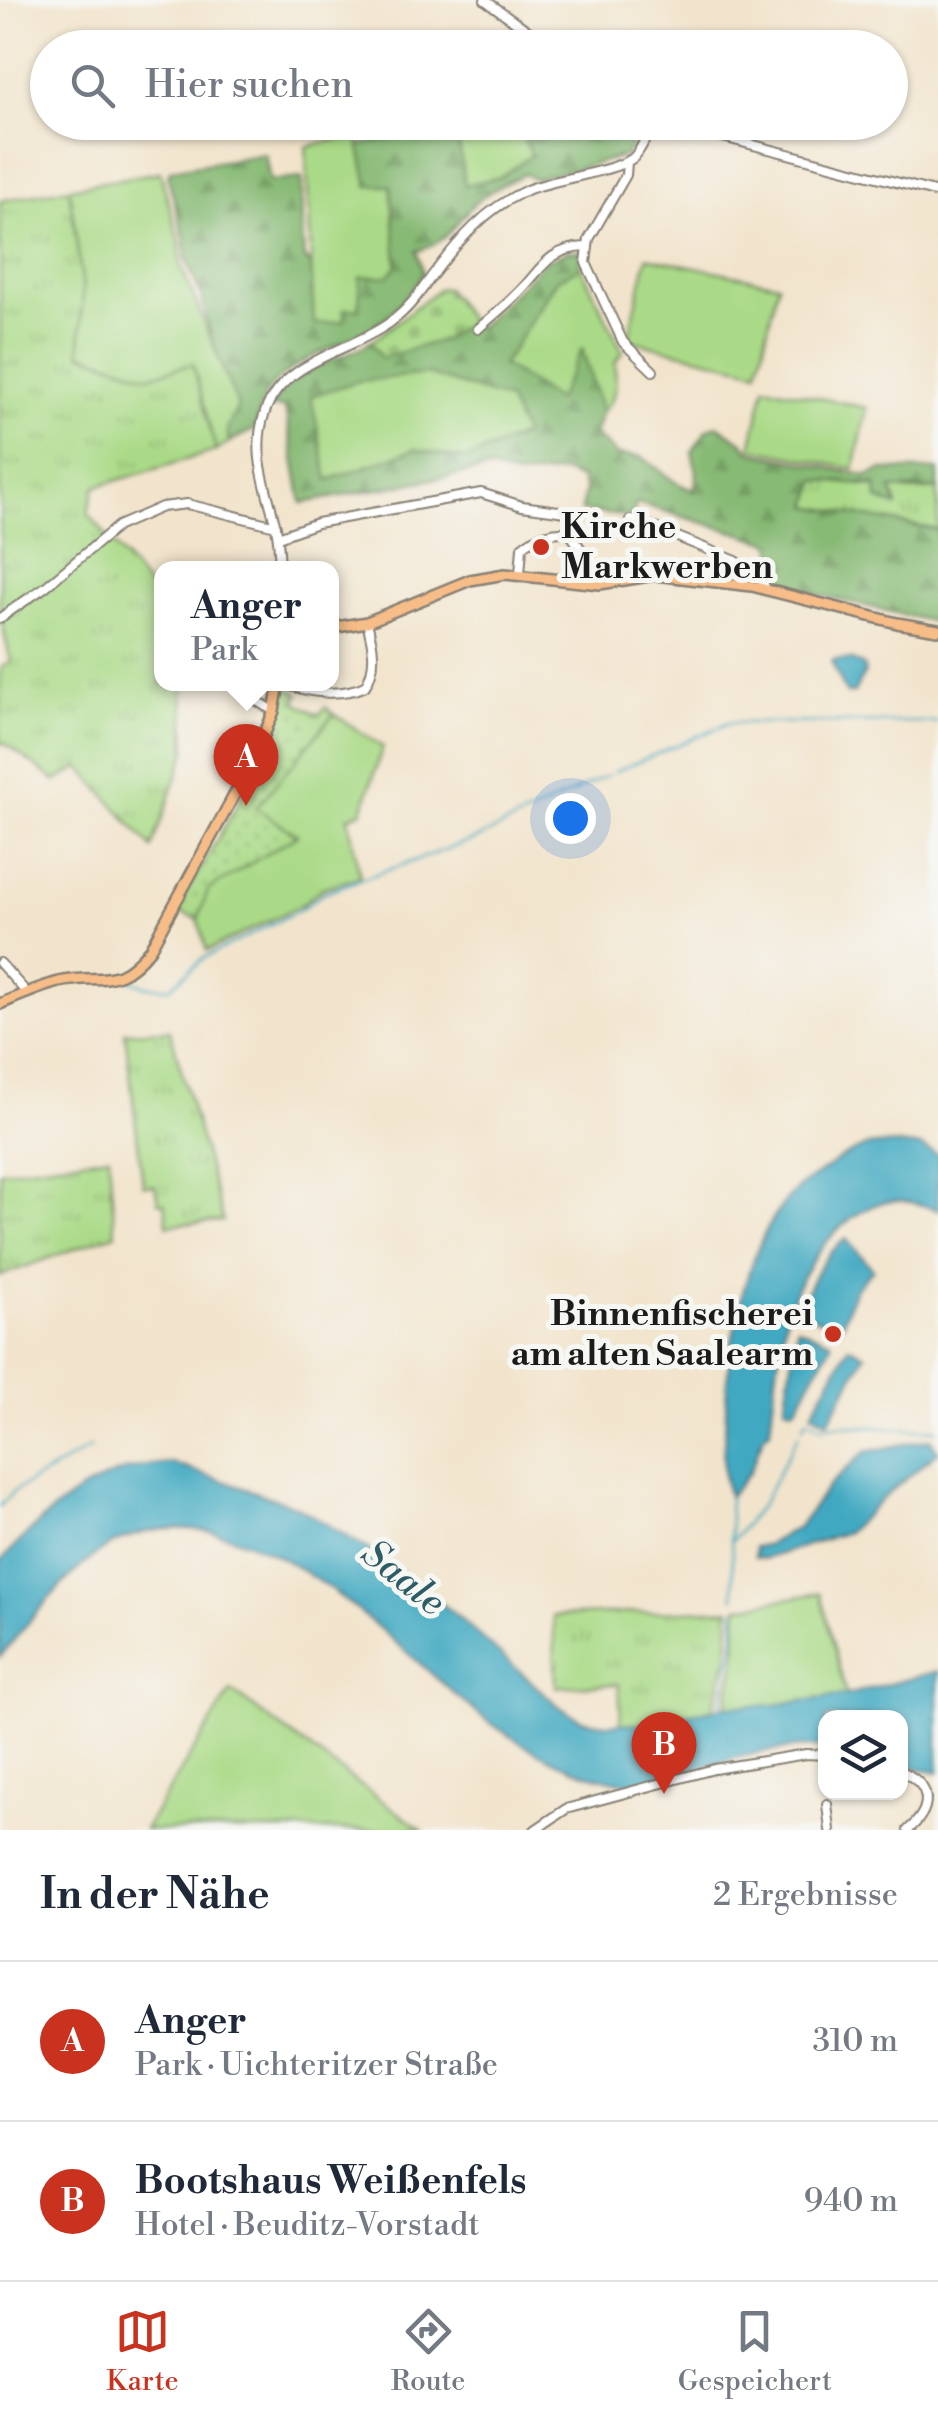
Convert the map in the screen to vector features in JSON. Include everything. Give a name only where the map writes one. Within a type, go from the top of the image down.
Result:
[{"type":"main road","points":[[339,627],[367,622],[470,580],[520,574],[600,584],[655,575],[766,589],[938,630]]},
{"type":"main road","points":[[0,1004],[62,982],[114,978],[138,964],[236,793],[267,732],[280,691]]},
{"type":"street","points":[[486,0],[527,30]]},
{"type":"street","points":[[279,561],[277,532],[259,466],[259,438],[265,411],[282,385],[307,366],[363,339],[407,309],[463,236],[509,199],[547,182],[628,162],[644,140]]},
{"type":"street","points":[[733,140],[938,194]]},
{"type":"street","points":[[628,162],[626,175],[585,247],[588,270],[618,334],[630,352],[653,372]]},
{"type":"street","points":[[478,329],[518,294],[544,262],[564,248],[585,247]]},
{"type":"street","points":[[0,618],[44,588],[118,526],[162,507],[187,504],[277,532],[481,493],[522,506],[574,513]]},
{"type":"street","points":[[556,531],[558,512]]},
{"type":"street","points":[[630,520],[736,561],[762,580],[766,589]]},
{"type":"street","points":[[520,574],[522,547],[556,531],[572,534],[583,552],[579,582]]},
{"type":"street","points":[[322,691],[341,692],[364,686],[373,669],[374,656],[367,622]]},
{"type":"street","points":[[240,691],[274,711]]},
{"type":"street","points":[[0,963],[26,993]]},
{"type":"street","points":[[535,1830],[566,1809],[714,1769],[818,1754]]},
{"type":"street","points":[[908,1774],[923,1787],[926,1800],[923,1816],[908,1830]]},
{"type":"street","points":[[827,1804],[830,1830]]},
{"type":"green space","points":[[358,140],[368,186],[391,186],[397,265],[388,276],[360,277],[359,309],[344,309],[344,321],[314,324],[306,147]]},
{"type":"green space","points":[[383,140],[459,140],[466,185],[500,177],[531,155],[524,140],[635,140],[626,156],[534,179],[524,174],[481,198],[445,237],[417,251],[423,273],[397,308],[372,327],[287,372],[266,395],[255,429],[229,442],[227,429],[237,406],[186,260],[168,177],[170,170],[265,154],[270,181],[302,178],[304,257],[311,265],[314,323],[344,321],[344,309],[391,186],[368,186],[359,145]]},
{"type":"green space","points":[[458,140],[524,140],[532,155],[500,177],[465,185]]},
{"type":"green space","points":[[160,172],[179,239],[181,266],[238,406],[227,429],[229,442],[216,451],[193,364],[149,376],[80,353],[83,287],[69,188]]},
{"type":"green space","points":[[69,188],[83,287],[80,353],[149,376],[193,363],[216,451],[95,487],[88,513],[154,593],[154,691],[183,691],[186,751],[152,848],[80,767],[56,781],[3,742],[0,744],[0,668],[11,661],[0,616],[0,201]]},
{"type":"green space","points":[[567,251],[581,251],[581,267],[556,280],[504,365],[581,348],[602,411],[594,434],[617,455],[642,457],[694,491],[697,473],[692,452],[707,430],[717,425],[744,443],[750,452],[868,476],[881,470],[938,470],[938,489],[891,489],[897,506],[877,499],[876,485],[816,480],[809,506],[938,530],[938,623],[772,584],[776,564],[772,543],[637,503],[631,517],[581,511],[585,491],[581,479],[564,472],[518,477],[489,469],[302,503],[285,408],[271,407],[290,384],[371,342],[382,357],[445,339],[470,322],[478,328],[544,262]],"holes":[[[524,435],[466,459],[415,449]]]},
{"type":"green space","points":[[647,257],[778,284],[758,371],[628,340]]},
{"type":"green space","points":[[581,267],[623,352],[615,363],[613,395],[602,411],[582,349],[557,400],[503,365],[557,280]]},
{"type":"green space","points":[[440,288],[447,289],[470,322],[445,339],[382,358],[371,342]]},
{"type":"green space","points":[[427,374],[508,400],[524,435],[466,459],[415,449],[328,480],[311,396],[359,381]]},
{"type":"green space","points":[[765,386],[867,408],[854,469],[751,448]]},
{"type":"green space","points":[[816,480],[913,491],[938,489],[938,530],[809,507]]},
{"type":"green space","points":[[282,691],[296,691],[299,696],[295,701],[319,715],[325,707],[334,714],[257,808],[298,834],[209,890],[198,919],[176,911],[252,774]]},
{"type":"green space","points":[[334,714],[383,747],[362,811],[348,817],[360,877],[323,888],[300,906],[207,951],[198,919],[208,890],[297,835],[256,808]]},
{"type":"green space","points":[[170,1030],[223,1221],[167,1225],[165,1204],[158,1202],[155,1186],[143,1185],[125,1032]]},
{"type":"green space","points":[[109,1156],[115,1234],[0,1276],[0,1171]]},
{"type":"green space","points":[[820,1593],[846,1695],[772,1705],[726,1706],[736,1657],[738,1607]]},
{"type":"green space","points":[[730,1609],[728,1655],[712,1710],[621,1725],[619,1684],[556,1687],[553,1616]]},
{"type":"green space","points":[[231,1691],[422,1830],[144,1830]]},
{"type":"water","points":[[833,660],[853,660],[863,665],[865,672],[854,693],[846,693]]},
{"type":"water","points":[[868,1146],[922,1147],[938,1155],[938,1210],[900,1201],[878,1204],[846,1223],[818,1252],[798,1287],[785,1322],[770,1430],[764,1435],[749,1473],[729,1497],[723,1456],[730,1357],[742,1295],[764,1236],[796,1190],[832,1164]]},
{"type":"water","points":[[846,1239],[873,1269],[855,1289],[840,1329],[799,1311],[823,1262]]},
{"type":"water","points":[[797,1327],[831,1341],[831,1345],[792,1409],[785,1407]]},
{"type":"water","points":[[849,1346],[865,1355],[828,1422],[812,1413]]},
{"type":"water","points":[[930,1439],[938,1452],[848,1532],[765,1559],[755,1557],[755,1547],[799,1526],[831,1483],[865,1452]]},
{"type":"water","name":"Saale","points":[[172,1463],[298,1507],[381,1557],[454,1613],[560,1707],[582,1720],[646,1723],[726,1706],[772,1705],[846,1695],[938,1671],[938,1773],[908,1767],[908,1710],[818,1710],[818,1748],[754,1754],[644,1784],[588,1774],[539,1753],[492,1724],[350,1604],[306,1573],[261,1548],[215,1533],[167,1529],[119,1541],[103,1550],[55,1593],[0,1657],[3,1559],[39,1522],[78,1493],[121,1472]]},
{"type":"waterway","points":[[614,772],[729,723],[938,722]]},
{"type":"waterway","points":[[127,978],[145,986],[169,988],[204,958],[298,911],[325,892],[479,838],[608,775]]},
{"type":"waterway","points":[[803,1427],[807,1419],[824,1428],[830,1425],[938,1430]]},
{"type":"waterway","points":[[732,1541],[762,1504],[799,1434]]},
{"type":"waterway","points":[[0,1506],[13,1492],[91,1447]]},
{"type":"waterway","points":[[729,1497],[734,1598]]},
{"type":"waterway","points":[[719,1712],[734,1644],[735,1610]]},
{"type":"place","name":"Kirche Markwerben","points":[[541,547]]},
{"type":"place","name":"Anger","points":[[246,806]]},
{"type":"place","name":"Binnenfischerei am alten Saalearm","points":[[833,1334]]},
{"type":"place","name":"Bootshaus Weißenfels","points":[[664,1794]]}]
